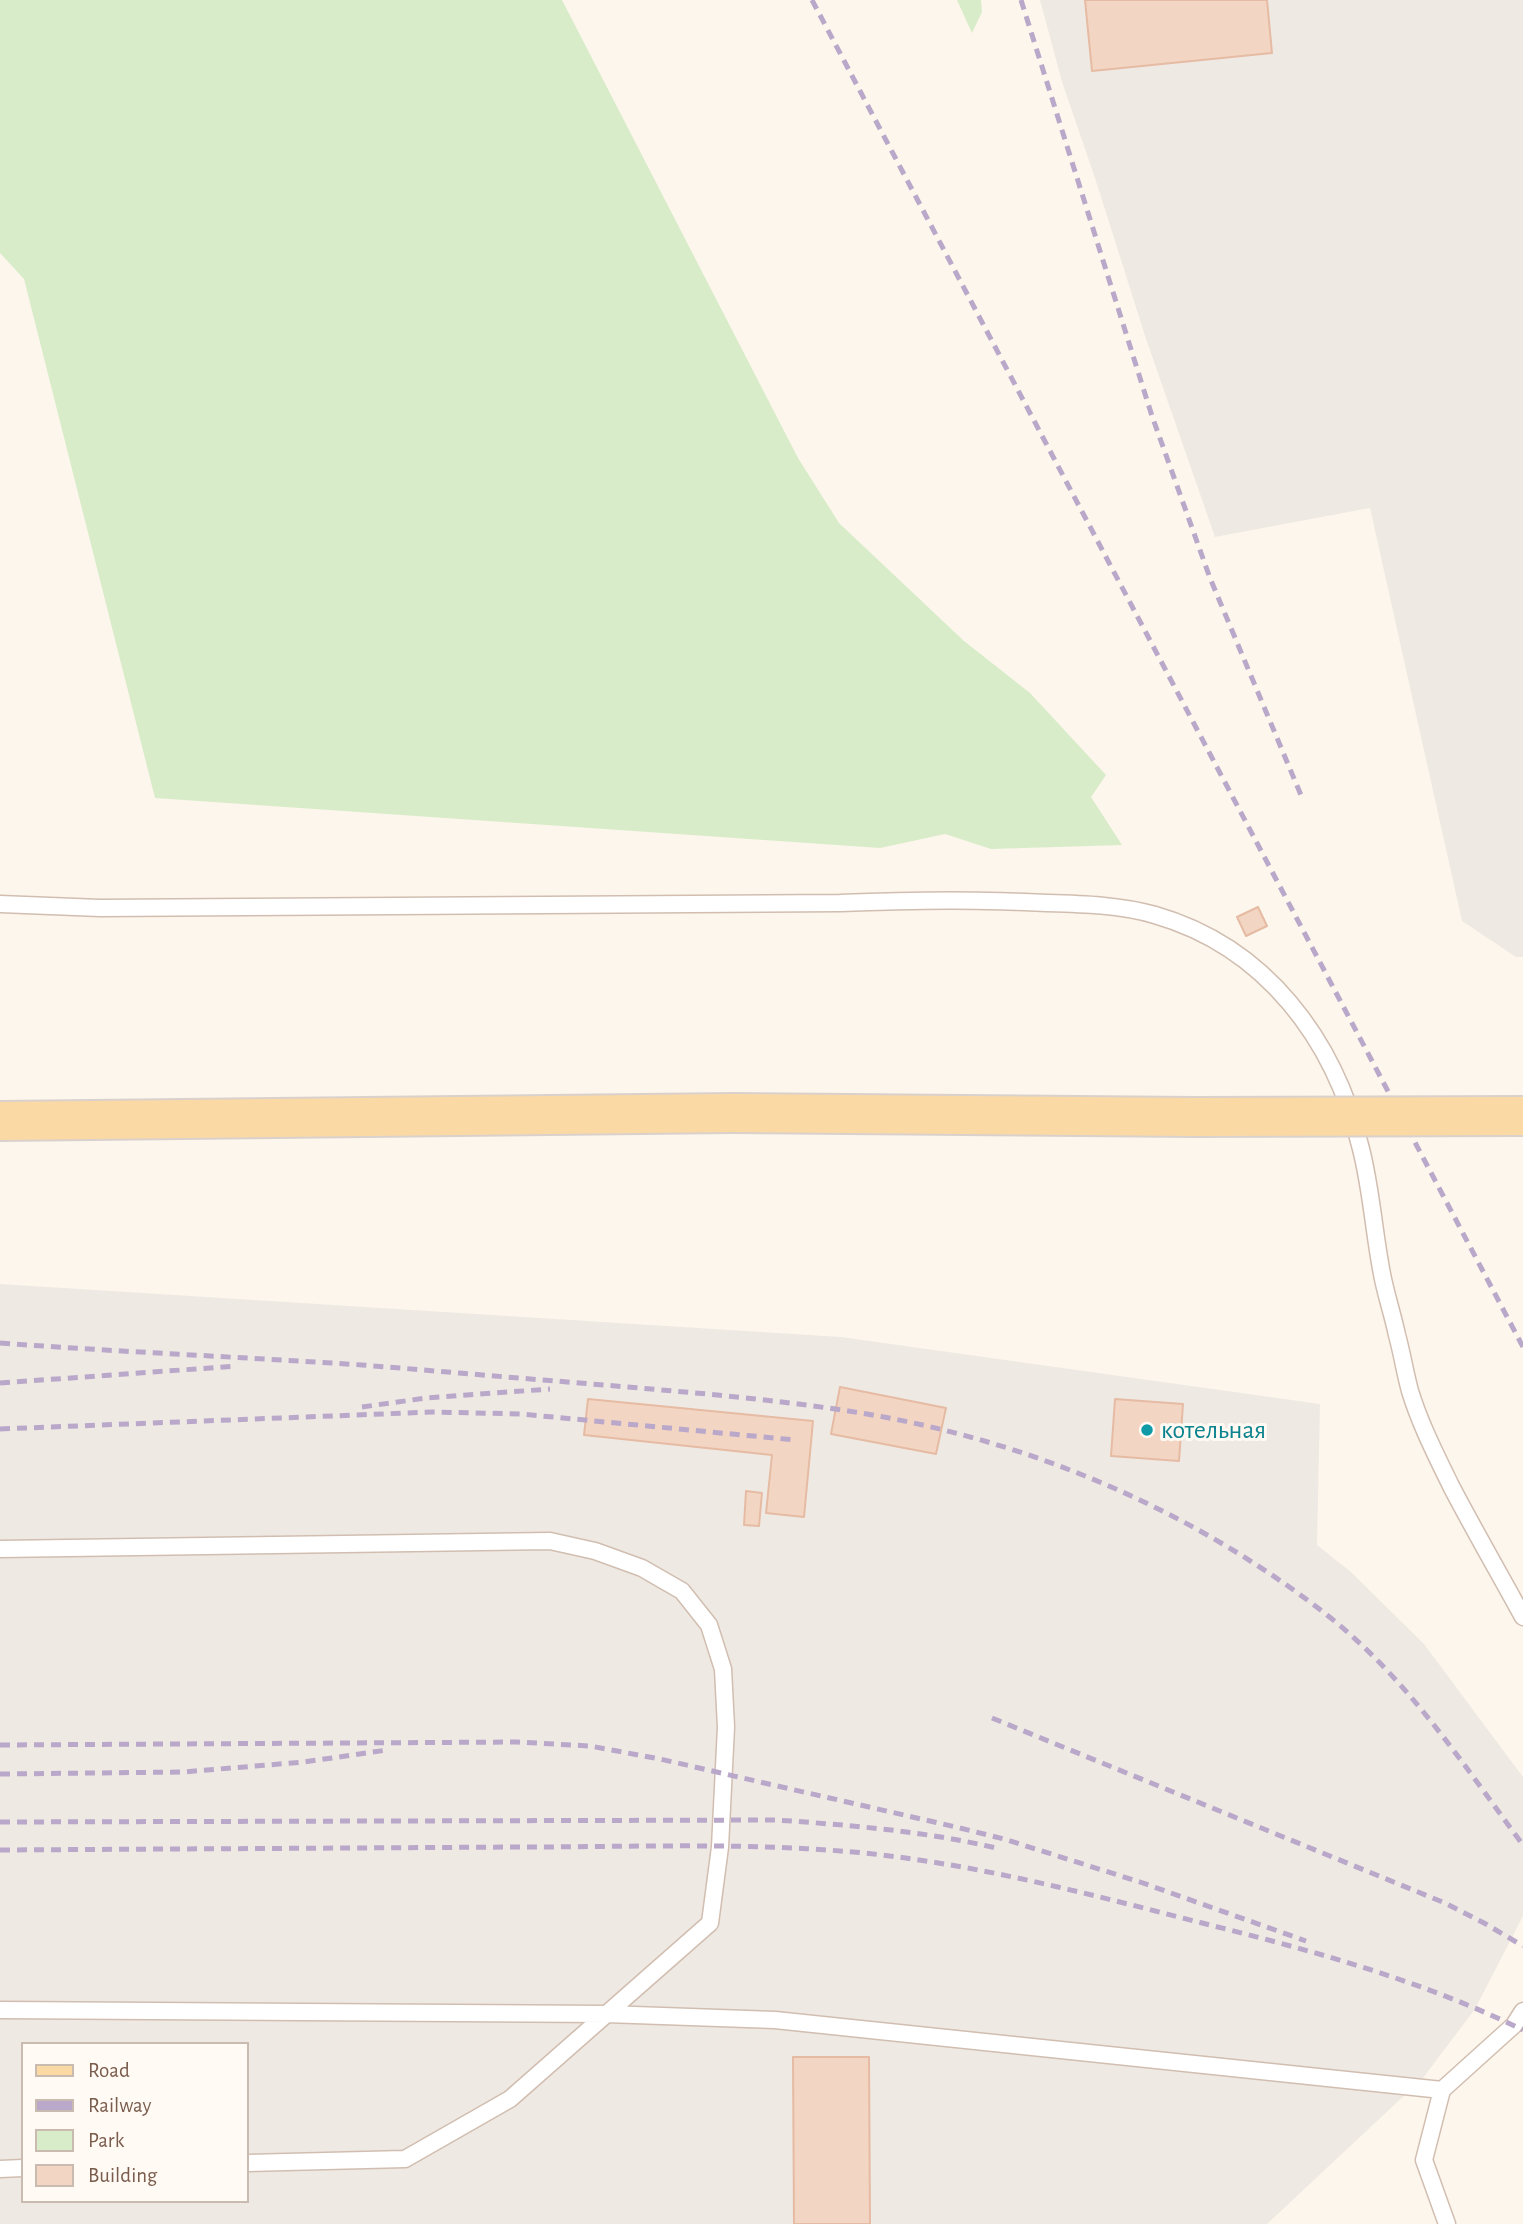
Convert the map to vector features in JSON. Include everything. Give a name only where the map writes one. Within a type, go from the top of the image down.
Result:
[{"type":"main road","points":[[0,1121],[733,1113],[1194,1117],[1523,1116]]},
{"type":"lane","points":[[0,904],[100,908],[826,903],[924,899],[1000,901],[1099,905],[1155,915],[1207,936],[1263,974],[1296,1009],[1320,1045],[1345,1097],[1361,1149],[1383,1280],[1410,1391],[1429,1441],[1523,1617]]},
{"type":"lane","points":[[0,1549],[550,1541],[595,1551],[642,1568],[682,1591],[709,1625],[723,1669],[726,1727],[720,1847],[710,1923],[510,2099],[405,2159],[248,2163]]},
{"type":"lane","points":[[0,2010],[606,2014],[775,2020],[1441,2090]]},
{"type":"lane","points":[[1447,2224],[1424,2160],[1441,2090],[1514,2025],[1523,2011]]},
{"type":"lane","points":[[0,2169],[21,2168]]},
{"type":"shaded area","points":[[1040,0],[1523,0],[1523,957],[1516,957],[1462,921],[1370,508],[1215,537],[1146,339],[1062,82]]},
{"type":"shaded area","points":[[0,1284],[841,1337],[1320,1404],[1317,1545],[1351,1572],[1424,1644],[1523,1777],[1523,1916],[1475,2009],[1423,2078],[1267,2224],[0,2224]]},
{"type":"green space","points":[[0,0],[562,0],[798,458],[839,523],[964,641],[1030,693],[1106,775],[1091,797],[1122,845],[991,849],[945,834],[880,848],[155,798],[24,279],[0,253]]},
{"type":"green space","points":[[957,0],[981,0],[982,12],[972,33]]},
{"type":"building","points":[[1085,0],[1267,0],[1272,53],[1092,71]]},
{"type":"building","points":[[1258,907],[1267,926],[1246,936],[1237,917]]},
{"type":"building","points":[[840,1387],[946,1408],[936,1454],[831,1434]]},
{"type":"building","points":[[588,1399],[813,1421],[804,1517],[766,1513],[772,1455],[584,1435]]},
{"type":"building","name":"котельная","points":[[1115,1399],[1183,1404],[1179,1461],[1111,1456]]},
{"type":"building","points":[[746,1491],[762,1493],[759,1526],[744,1525]]},
{"type":"building","points":[[793,2057],[869,2057],[870,2224],[794,2224]]},
{"type":"railway","points":[[812,0],[1523,1347]]},
{"type":"railway","points":[[1021,0],[1152,416],[1210,578],[1303,800]]},
{"type":"railway","points":[[0,1343],[362,1365],[712,1394],[867,1414],[929,1426],[1050,1462],[1167,1513],[1276,1578],[1327,1615],[1383,1666],[1408,1694],[1456,1753],[1523,1845]]},
{"type":"railway","points":[[0,1383],[237,1366]]},
{"type":"railway","points":[[362,1407],[426,1398],[550,1389]]},
{"type":"railway","points":[[0,1429],[432,1412],[521,1414],[795,1440]]},
{"type":"railway","points":[[992,1718],[1445,1903],[1523,1946]]},
{"type":"railway","points":[[0,1745],[517,1742],[590,1746],[660,1759],[1004,1839],[1140,1882],[1306,1941]]},
{"type":"railway","points":[[0,1774],[183,1772],[304,1762],[387,1750]]},
{"type":"railway","points":[[0,1822],[776,1820],[914,1833],[996,1848]]},
{"type":"railway","points":[[0,1850],[692,1846],[778,1847],[908,1858],[1036,1882],[1287,1945],[1407,1982],[1485,2012],[1523,2030]]},
{"type":"place","name":"котельная","points":[[1147,1430]]}]
